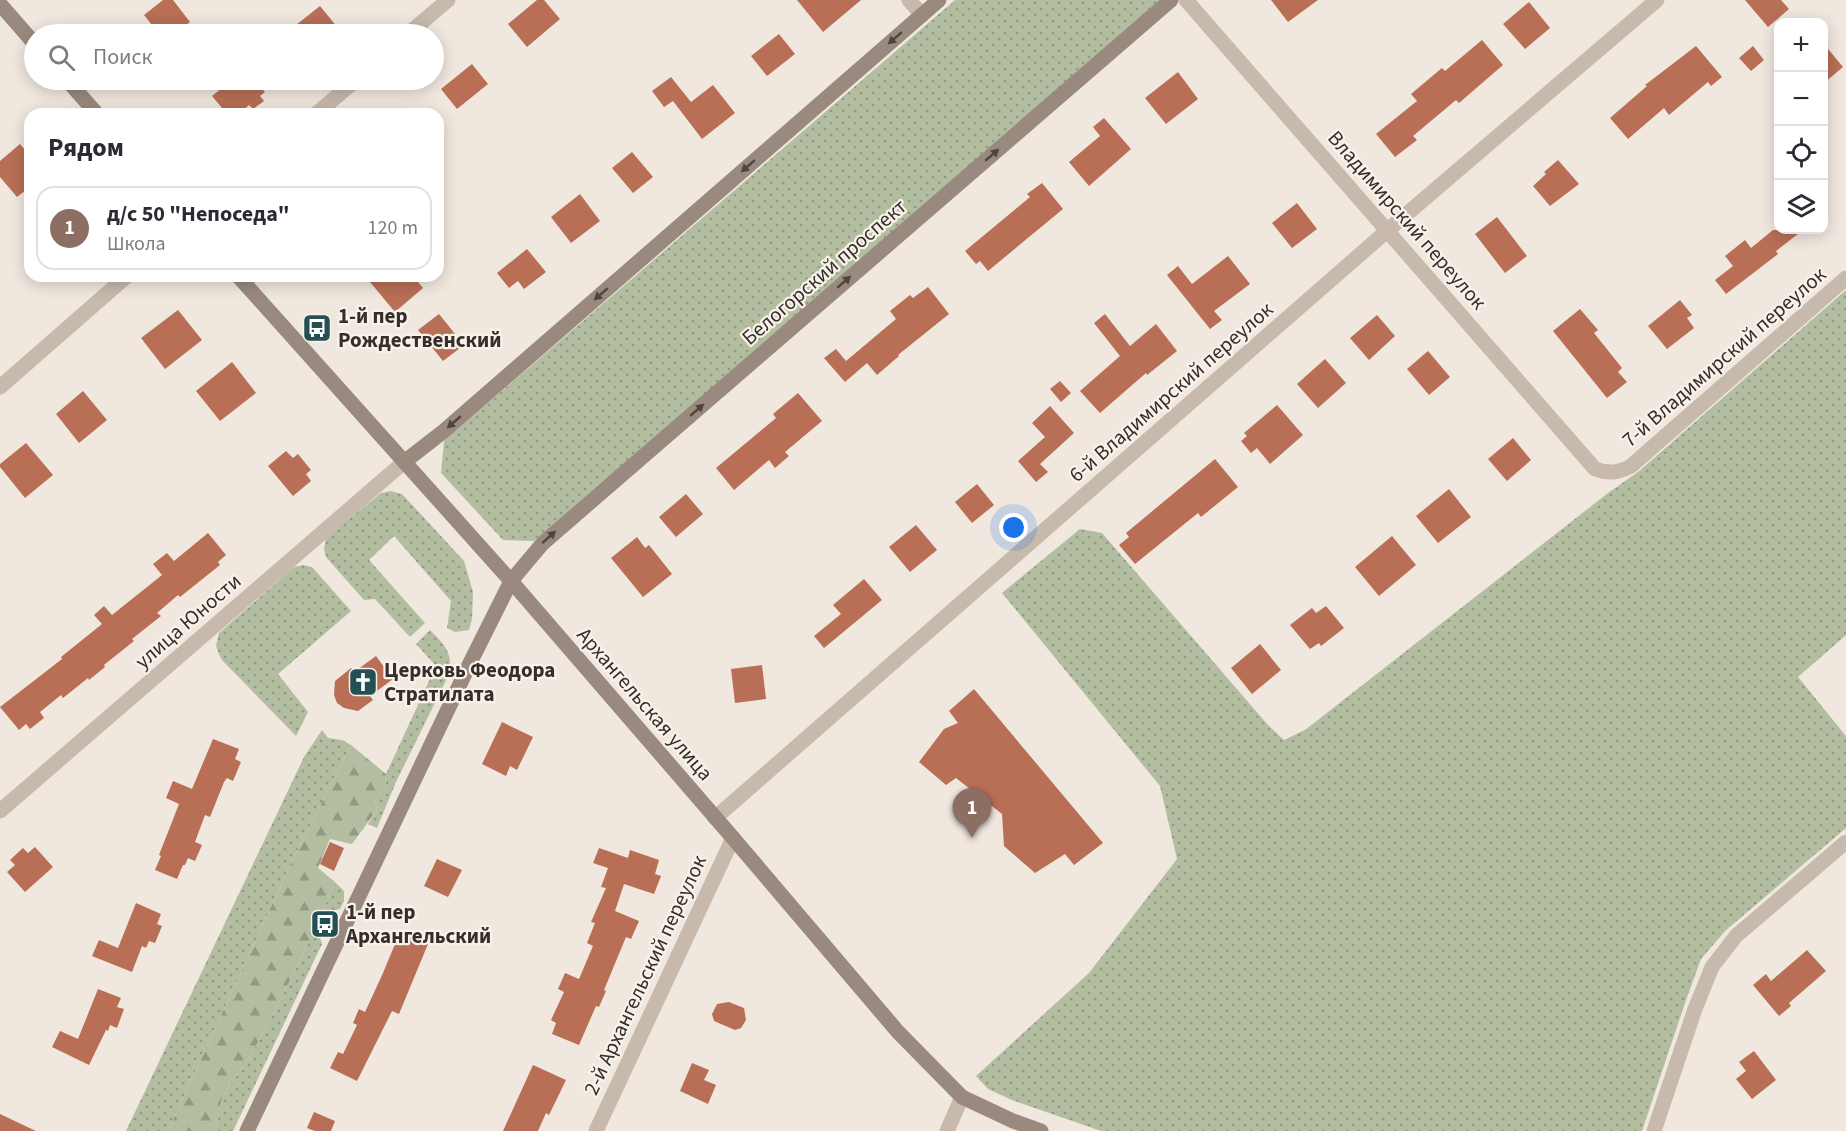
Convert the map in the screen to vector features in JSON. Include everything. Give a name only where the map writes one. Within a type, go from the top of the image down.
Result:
[{"type":"street","points":[[420,24],[448,0]]},
{"type":"street","points":[[909,0],[922,15]]},
{"type":"street","points":[[404,462],[444,431],[939,0]]},
{"type":"street","name":"Белогорский проспект","points":[[247,1131],[511,581],[543,543],[1171,0]]},
{"type":"street","name":"Владимирский переулок","points":[[1186,0],[1595,469]]},
{"type":"street","name":"6-й Владимирский переулок","points":[[715,818],[1388,230],[1657,0]]},
{"type":"street","points":[[0,4],[24,32]]},
{"type":"street","points":[[76,90],[92,108]]},
{"type":"street","points":[[323,108],[344,90]]},
{"type":"street","name":"7-й Владимирский переулок","points":[[1595,469],[1606,473],[1620,472],[1631,466],[1846,278]]},
{"type":"street","points":[[0,387],[121,282]]},
{"type":"street","name":"Архангельская улица","points":[[243,282],[511,581],[898,1032],[962,1096],[1013,1121],[1041,1131]]},
{"type":"street","name":"улица Юности","points":[[0,811],[404,462]]},
{"type":"street","name":"2-й Архангельский переулок","points":[[596,1131],[733,838]]},
{"type":"street","points":[[1654,1131],[1695,1009],[1712,967],[1736,936],[1846,842]]},
{"type":"street","points":[[947,1131],[962,1096]]},
{"type":"green space","points":[[955,0],[1162,0],[534,541],[503,540],[441,473],[444,441]]},
{"type":"green space","points":[[1846,290],[1846,635],[1798,677],[1846,736],[1846,828],[1725,931],[1701,959],[1642,1131],[1101,1131],[1012,1100],[988,1089],[976,1076],[1089,973],[1177,859],[1160,786],[1002,593],[1080,529],[1102,533],[1268,725],[1284,740],[1305,730],[1638,472]]},
{"type":"green space","points":[[391,491],[402,494],[464,561],[473,592],[472,619],[469,630],[455,632],[447,628],[451,601],[394,536],[369,560],[425,623],[410,637],[375,599],[364,600],[326,557],[324,549],[326,538],[381,493]]},
{"type":"green space","points":[[303,565],[312,567],[351,611],[278,674],[308,712],[296,736],[221,659],[216,646],[219,633],[294,567]]},
{"type":"green space","points":[[430,630],[445,647],[451,670],[396,782],[377,828],[368,824],[377,810],[375,799],[385,788],[386,774],[436,666],[416,644]]},
{"type":"green space","points":[[322,730],[328,738],[342,740],[351,745],[292,861],[168,1131],[126,1131],[304,757]]},
{"type":"green space","points":[[351,745],[386,774],[385,788],[375,799],[377,810],[352,844],[330,839],[318,868],[335,882],[306,947],[249,1059],[225,1093],[215,1131],[168,1131],[292,861]]},
{"type":"green space","points":[[335,882],[344,891],[344,901],[340,909],[323,913],[317,928],[322,944],[233,1131],[215,1131],[225,1093],[249,1059],[306,947]]},
{"type":"building","points":[[163,0],[173,0],[190,22],[187,24],[151,24],[144,15]]},
{"type":"building","points":[[537,0],[544,0],[560,19],[527,47],[508,24]]},
{"type":"building","points":[[797,0],[861,0],[823,32]]},
{"type":"building","points":[[1271,0],[1318,0],[1288,22]]},
{"type":"building","points":[[1745,0],[1781,0],[1789,9],[1778,18],[1774,18],[1774,22],[1768,27]]},
{"type":"building","points":[[1529,2],[1550,28],[1525,49],[1503,24]]},
{"type":"building","points":[[320,6],[335,24],[297,24]]},
{"type":"building","points":[[779,34],[795,54],[767,76],[751,56]]},
{"type":"building","points":[[1482,40],[1503,65],[1459,103],[1456,100],[1413,136],[1417,140],[1395,157],[1376,134],[1417,101],[1411,94],[1442,68],[1445,71]]},
{"type":"building","points":[[1696,46],[1722,77],[1711,86],[1708,82],[1669,115],[1664,108],[1628,139],[1610,118],[1647,86],[1645,85]]},
{"type":"building","points":[[1753,46],[1764,60],[1751,71],[1739,58]]},
{"type":"building","points":[[1828,49],[1843,67],[1828,80]]},
{"type":"building","points":[[472,64],[488,84],[457,109],[442,90],[444,90],[444,87]]},
{"type":"building","points":[[1178,72],[1198,99],[1166,124],[1145,98]]},
{"type":"building","points":[[671,77],[691,102],[713,85],[735,113],[702,139],[673,101],[664,107],[652,91]]},
{"type":"building","points":[[220,90],[263,90],[265,92],[260,96],[264,101],[254,108],[249,105],[246,108],[222,108],[212,96]]},
{"type":"building","points":[[1104,118],[1131,149],[1089,186],[1069,162],[1100,136],[1093,127]]},
{"type":"building","points":[[20,144],[24,149],[24,192],[17,197],[0,177],[0,161]]},
{"type":"building","points":[[632,152],[653,177],[633,193],[612,168]]},
{"type":"building","points":[[1558,160],[1579,184],[1550,206],[1533,186]]},
{"type":"building","points":[[1042,183],[1063,209],[988,271],[980,261],[976,264],[965,251],[1030,197],[1027,194]]},
{"type":"building","points":[[580,194],[600,221],[571,243],[551,217]]},
{"type":"building","points":[[1297,203],[1317,229],[1292,248],[1272,223]]},
{"type":"building","points":[[1497,217],[1527,256],[1505,273],[1475,234]]},
{"type":"building","points":[[1773,230],[1774,234],[1798,234],[1776,251],[1778,254],[1726,294],[1715,280],[1733,266],[1725,256],[1745,240],[1751,248]]},
{"type":"building","points":[[527,249],[546,272],[524,289],[518,281],[509,288],[497,273]]},
{"type":"building","points":[[1228,256],[1250,284],[1214,311],[1222,320],[1210,329],[1167,275],[1178,266],[1192,284]]},
{"type":"building","points":[[370,282],[418,282],[423,288],[395,312]]},
{"type":"building","points":[[928,287],[949,314],[877,375],[867,363],[845,382],[824,358],[836,349],[846,361],[896,319],[890,311],[910,295],[913,298]]},
{"type":"building","points":[[1680,300],[1692,315],[1687,318],[1694,328],[1667,349],[1648,326]]},
{"type":"building","points":[[1580,309],[1598,330],[1594,333],[1622,368],[1618,372],[1627,382],[1607,398],[1553,331]]},
{"type":"building","points":[[178,310],[202,340],[165,369],[141,338]]},
{"type":"building","points":[[439,314],[464,345],[443,361],[418,330]]},
{"type":"building","points":[[1105,314],[1130,346],[1156,324],[1177,351],[1147,375],[1146,373],[1100,413],[1080,391],[1120,356],[1094,323]]},
{"type":"building","points":[[1377,315],[1395,336],[1369,360],[1350,338]]},
{"type":"building","points":[[1428,351],[1450,377],[1429,395],[1407,369]]},
{"type":"building","points":[[1325,359],[1346,383],[1318,408],[1297,384]]},
{"type":"building","points":[[232,362],[256,393],[220,421],[196,391]]},
{"type":"building","points":[[1060,381],[1071,393],[1061,402],[1050,389]]},
{"type":"building","points":[[83,391],[107,420],[79,443],[56,414]]},
{"type":"building","points":[[798,393],[822,421],[785,452],[789,456],[775,468],[769,460],[734,490],[716,468],[776,418],[773,414]]},
{"type":"building","points":[[1277,405],[1303,435],[1270,464],[1257,448],[1251,453],[1241,441],[1247,436],[1244,433]]},
{"type":"building","points":[[1050,406],[1074,433],[1040,464],[1048,472],[1036,482],[1018,461],[1045,437],[1032,423]]},
{"type":"building","points":[[1513,438],[1531,460],[1507,481],[1488,459]]},
{"type":"building","points":[[26,443],[53,475],[25,498],[0,464]]},
{"type":"building","points":[[286,451],[293,458],[298,454],[311,470],[306,474],[311,481],[293,496],[268,466]]},
{"type":"building","points":[[1215,459],[1238,487],[1201,517],[1198,513],[1135,564],[1119,545],[1129,537],[1126,533]]},
{"type":"building","points":[[977,484],[994,505],[972,523],[955,502]]},
{"type":"building","points":[[1449,489],[1471,517],[1438,543],[1416,516]]},
{"type":"building","points":[[686,494],[703,514],[676,537],[659,517]]},
{"type":"building","points":[[916,525],[937,550],[910,572],[889,547]]},
{"type":"building","points":[[208,533],[226,555],[218,562],[220,565],[157,613],[161,616],[132,639],[134,641],[104,665],[105,667],[63,698],[61,695],[40,712],[44,718],[30,729],[26,724],[19,730],[0,707],[62,659],[61,657],[102,624],[94,615],[104,606],[112,615],[162,575],[153,564],[167,553],[174,561]]},
{"type":"building","points":[[1392,536],[1416,565],[1379,596],[1355,567]]},
{"type":"building","points":[[637,537],[645,548],[649,545],[672,574],[643,597],[611,558]]},
{"type":"building","points":[[864,579],[882,600],[824,648],[814,636],[841,614],[833,605]]},
{"type":"building","points":[[1326,606],[1344,628],[1321,646],[1319,643],[1310,649],[1290,625],[1312,608],[1316,613]]},
{"type":"building","points":[[1260,644],[1281,670],[1252,694],[1231,668]]},
{"type":"building","name":"Церковь Феодора Стратилата","points":[[376,656],[393,679],[370,696],[373,700],[358,711],[344,708],[337,703],[334,695],[335,681],[351,668],[354,672]]},
{"type":"building","points":[[762,665],[766,699],[735,703],[731,669]]},
{"type":"building","points":[[974,689],[1103,843],[1074,865],[1065,854],[1035,873],[1004,846],[1002,814],[956,778],[946,785],[919,762],[944,729],[958,723],[949,711]]},
{"type":"building","points":[[502,722],[533,737],[517,770],[510,766],[506,776],[482,764]]},
{"type":"building","points":[[213,739],[239,749],[235,759],[241,762],[233,781],[227,778],[224,782],[210,817],[205,815],[195,842],[202,845],[195,861],[188,858],[177,879],[155,870],[179,804],[166,798],[173,781],[192,789]]},
{"type":"building","points":[[330,842],[344,848],[334,871],[320,864]]},
{"type":"building","points":[[35,847],[53,867],[25,892],[7,872],[15,865],[10,860],[23,848],[28,853]]},
{"type":"building","points":[[599,848],[628,858],[630,850],[659,860],[655,874],[661,876],[654,894],[624,884],[615,911],[639,921],[631,939],[626,937],[604,990],[606,991],[599,1007],[596,1006],[579,1045],[552,1034],[556,1023],[551,1020],[564,992],[558,989],[565,973],[579,979],[593,946],[587,943],[595,923],[591,922],[606,888],[601,887],[608,868],[593,863]]},
{"type":"building","points":[[437,859],[462,870],[448,897],[424,886]]},
{"type":"building","points":[[136,903],[161,914],[157,924],[162,926],[155,943],[149,941],[146,948],[142,946],[132,972],[92,956],[99,940],[118,948]]},
{"type":"building","points":[[400,932],[428,944],[399,1014],[392,1011],[357,1081],[330,1068],[338,1052],[343,1054],[357,1025],[353,1023],[359,1009],[365,1012]]},
{"type":"building","points":[[1807,950],[1826,971],[1789,1003],[1791,1006],[1779,1016],[1753,985],[1766,974],[1771,981]]},
{"type":"building","points":[[98,989],[121,998],[117,1007],[124,1009],[117,1028],[110,1025],[108,1031],[106,1030],[89,1065],[52,1047],[60,1031],[78,1039]]},
{"type":"building","points":[[729,1002],[744,1008],[746,1020],[741,1028],[735,1030],[714,1021],[712,1014],[717,1004]]},
{"type":"building","points":[[1754,1051],[1776,1080],[1752,1099],[1736,1079],[1746,1071],[1739,1062]]},
{"type":"building","points":[[692,1063],[709,1070],[704,1080],[716,1085],[708,1104],[680,1091]]},
{"type":"building","points":[[533,1065],[566,1080],[549,1115],[546,1113],[538,1131],[503,1131]]},
{"type":"building","points":[[314,1112],[335,1121],[331,1131],[315,1131],[307,1128]]},
{"type":"building","points":[[0,1114],[36,1131],[0,1131]]},
{"type":"place","name":"1-й пер Рождественский","points":[[317,328]]},
{"type":"place","name":"Церковь Феодора Стратилата","points":[[363,682]]},
{"type":"place","name":"д/с 50 \"Непоседа\"","points":[[972,838]]},
{"type":"place","name":"1-й пер Архангельский","points":[[325,924]]}]
